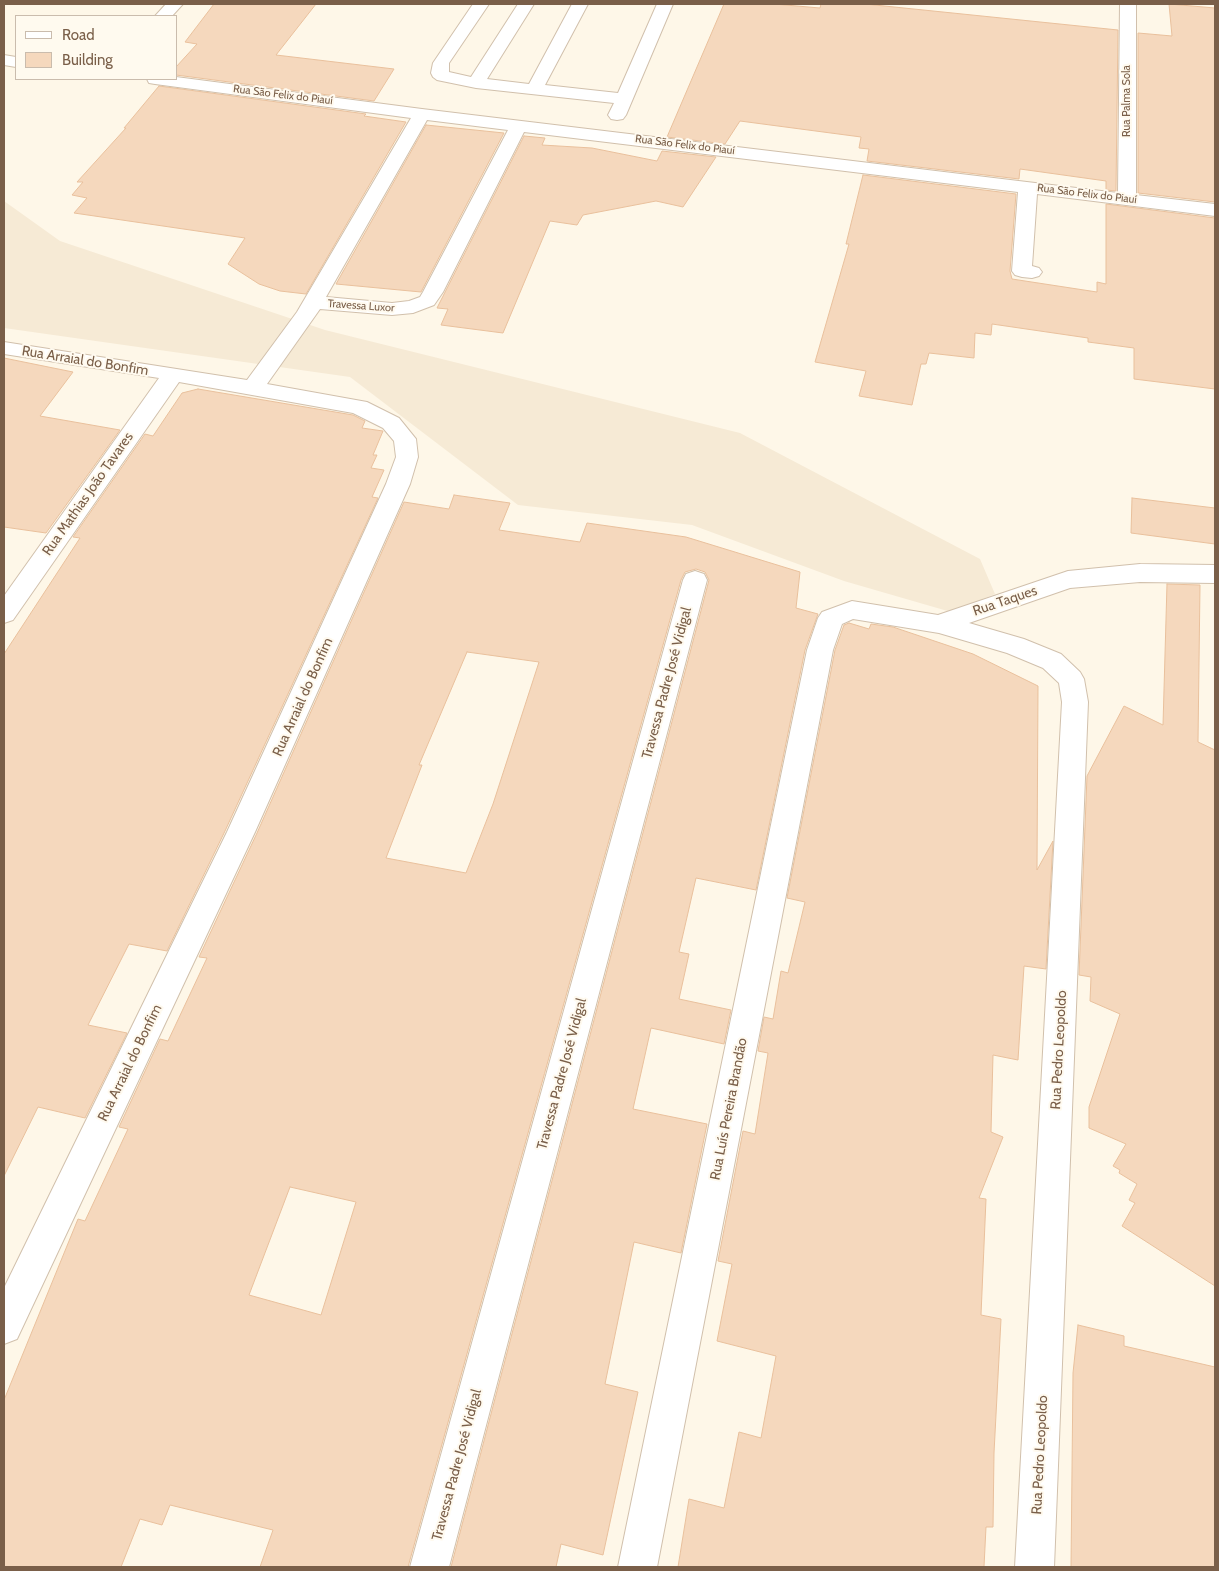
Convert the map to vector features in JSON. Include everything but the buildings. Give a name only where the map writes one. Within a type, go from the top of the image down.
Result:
[{"type":"street","points":[[164,15],[175,4]]},
{"type":"street","points":[[481,4],[441,63],[439,72],[450,79],[476,83],[624,99]]},
{"type":"street","points":[[476,83],[526,4]]},
{"type":"street","points":[[535,88],[580,4]]},
{"type":"street","points":[[609,136],[665,4]]},
{"type":"street","name":"Rua Palma Sola","points":[[1127,198],[1128,4]]},
{"type":"street","name":"Rua São Felix do Piauí","points":[[163,80],[422,114],[1215,210]]},
{"type":"street","name":"Travessa Luxor","points":[[422,114],[313,302],[392,309],[413,307],[427,301],[519,125]]},
{"type":"street","points":[[1028,186],[1022,271],[1032,272]]},
{"type":"street","points":[[253,388],[313,302]]},
{"type":"street","name":"Rua Arraial do Bonfim","points":[[4,348],[172,374],[359,407],[391,423],[405,439],[406,457],[398,484],[241,832],[4,1326]]},
{"type":"street","name":"Rua Mathias João Tavares","points":[[8,601],[172,374]]},
{"type":"street","name":"Rua Taques","points":[[820,650],[831,618],[852,610],[939,624],[1068,580],[1140,573],[1215,574]]},
{"type":"street","name":"Travessa Padre José Vidigal","points":[[429,1567],[695,580]]},
{"type":"street","name":"Rua Pedro Leopoldo","points":[[939,624],[1015,646],[1052,660],[1071,679],[1075,702],[1035,1567]]},
{"type":"street","name":"Rua Luís Pereira Brandão","points":[[637,1567],[820,650]]},
{"type":"shaded area","points":[[4,201],[60,241],[325,330],[740,433],[980,559],[995,594],[951,612],[844,581],[692,525],[518,505],[350,377],[4,328]]}]
